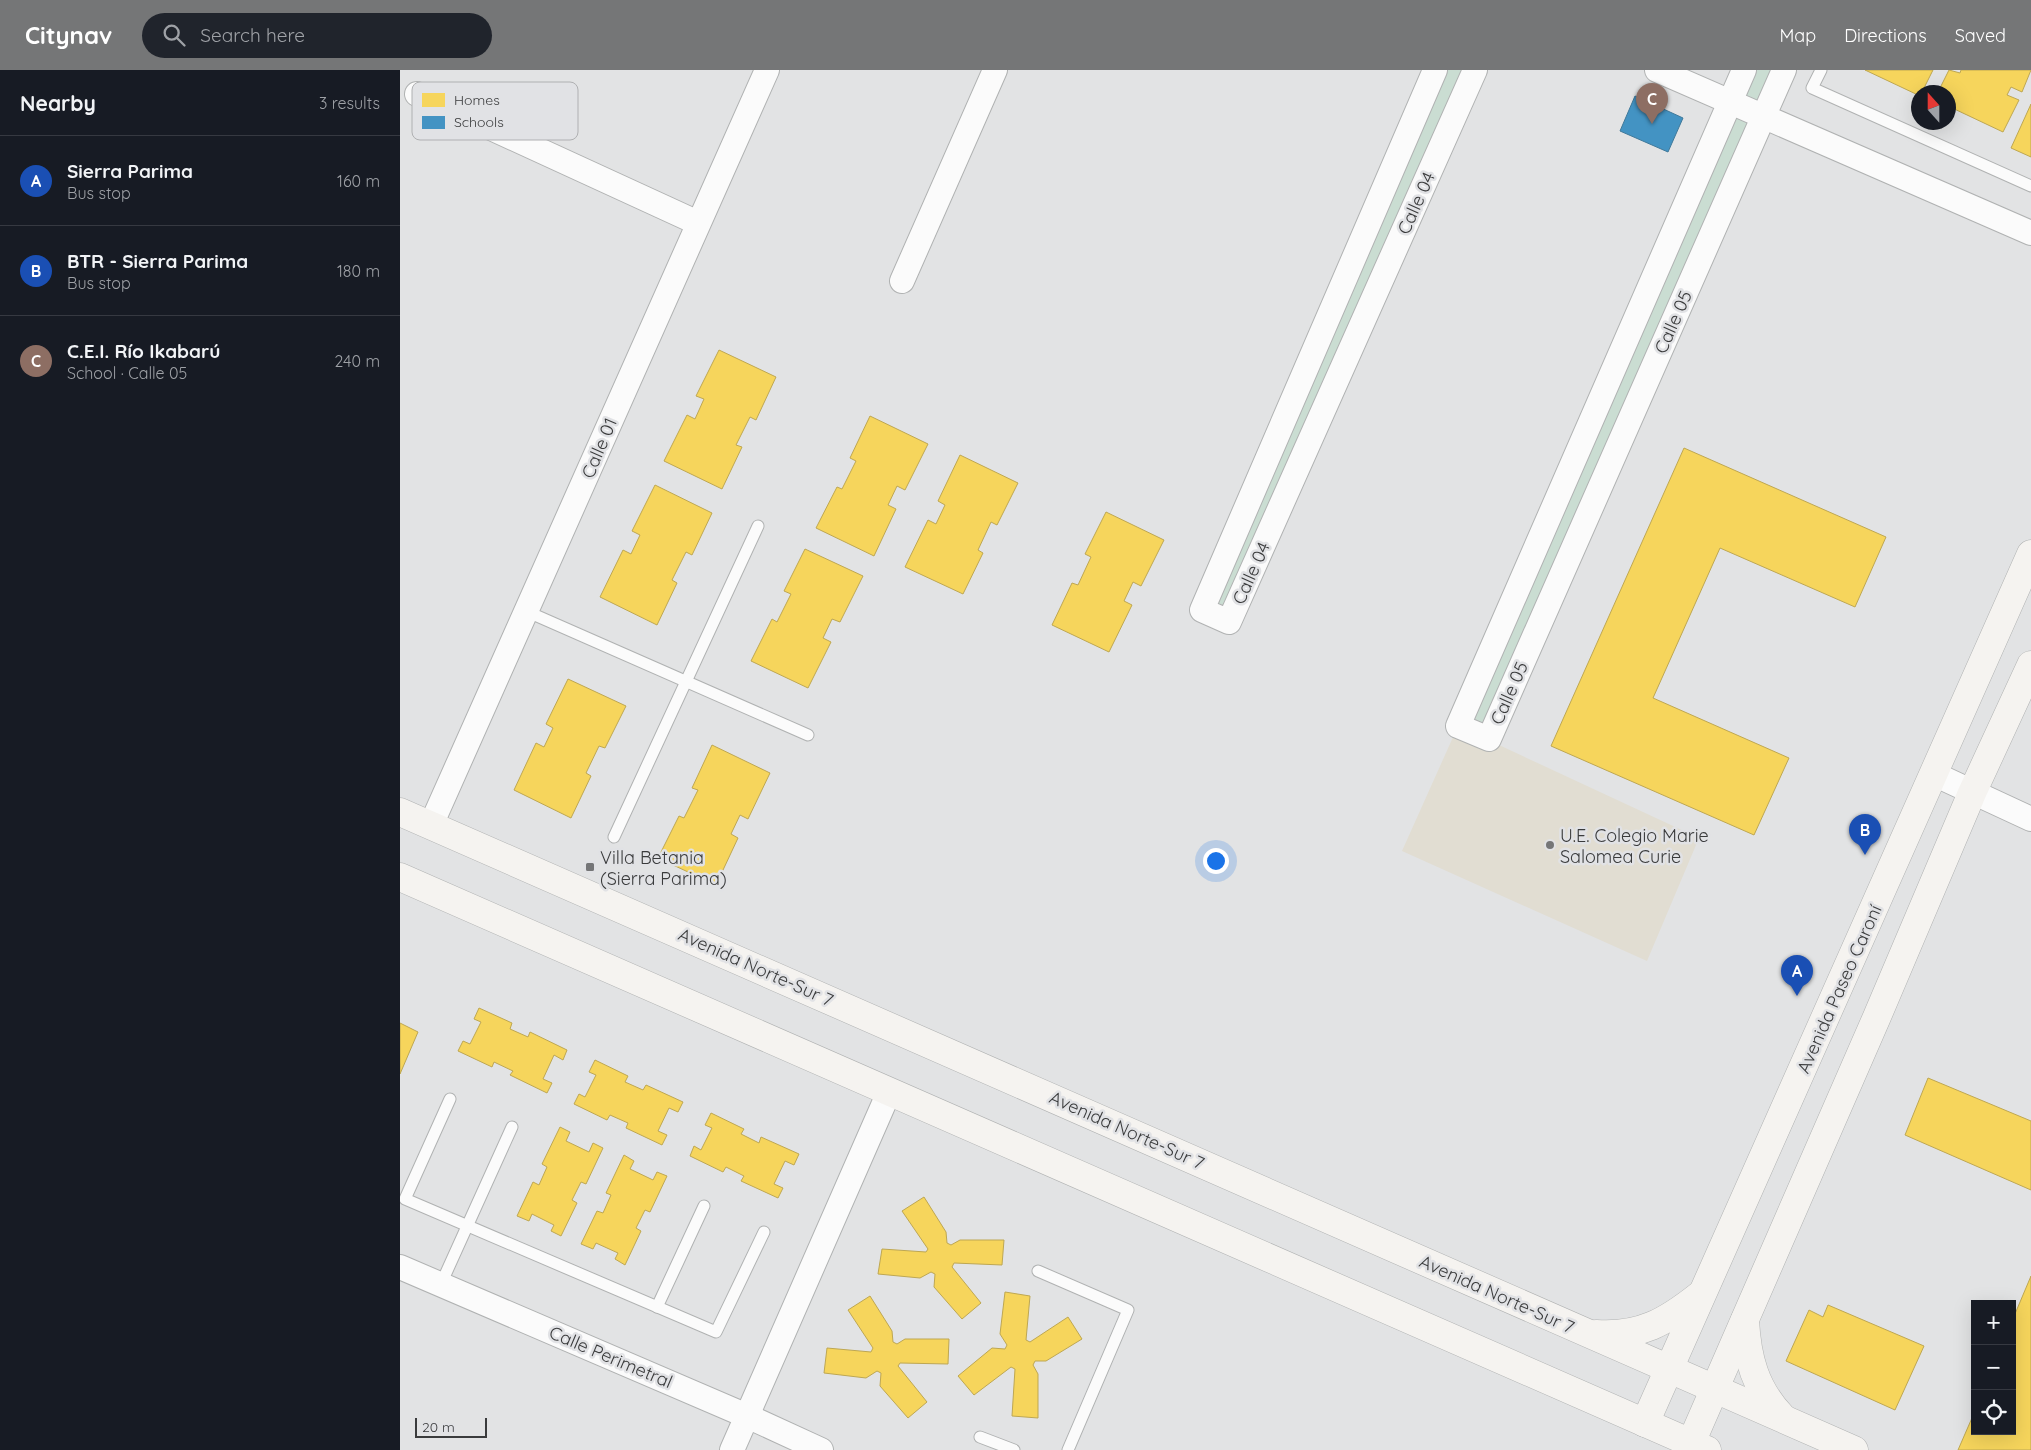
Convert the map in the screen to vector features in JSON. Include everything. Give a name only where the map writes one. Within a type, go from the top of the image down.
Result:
[{"type":"main road","name":"Avenida Paseo Caroní","points":[[1645,1423],[2031,554]]},
{"type":"main road","points":[[400,877],[1699,1446],[1715,1389],[1745,1318],[1972,793],[2031,665]]},
{"type":"main road","name":"Avenida Norte-Sur 7","points":[[400,812],[906,1032],[1854,1450]]},
{"type":"main road","points":[[1583,1332],[1631,1333],[1657,1325],[1678,1313],[1703,1293]]},
{"type":"main road","points":[[1745,1318],[1747,1344],[1756,1379],[1773,1407],[1784,1420]]},
{"type":"street","name":"Calle 01","points":[[431,826],[528,612],[767,70]]},
{"type":"street","points":[[902,281],[995,70]]},
{"type":"street","name":"Calle 04","points":[[1435,70],[1202,610],[1230,622],[1475,70]]},
{"type":"street","points":[[1658,70],[2031,233]]},
{"type":"street","name":"Calle 05","points":[[1744,70],[1458,726],[1489,739],[1784,70]]},
{"type":"street","points":[[517,140],[698,223]]},
{"type":"street","points":[[1934,774],[2031,819]]},
{"type":"street","points":[[732,1450],[889,1092]]},
{"type":"street","name":"Calle Perimetral","points":[[400,1267],[747,1416],[821,1450]]},
{"type":"lane","points":[[1821,70],[1812,88],[2031,186]]},
{"type":"lane","points":[[614,837],[758,526]]},
{"type":"lane","points":[[528,612],[808,735]]},
{"type":"lane","points":[[450,1099],[405,1199],[716,1332],[764,1232]]},
{"type":"lane","points":[[441,1284],[512,1127]]},
{"type":"lane","points":[[657,1307],[704,1206]]},
{"type":"lane","points":[[1038,1271],[1128,1310],[1068,1450]]},
{"type":"lane","points":[[980,1437],[1014,1450]]},
{"type":"shaded area","name":"U.E. Colegio Marie Salomea Curie","points":[[1458,726],[1699,838],[1647,961],[1402,851]]},
{"type":"green space","points":[[1435,70],[1475,70],[1229,622],[1202,610]]},
{"type":"green space","points":[[1744,70],[1784,70],[1489,739],[1458,726]]},
{"type":"building: Homes","points":[[1865,70],[1933,70],[1926,85],[1911,85],[1911,92]]},
{"type":"building: Homes","points":[[1949,70],[1960,73],[1961,70],[2031,70],[2022,92],[2011,87],[2007,95],[2019,100],[2003,132],[1956,110],[1956,85],[1942,85]]},
{"type":"building: Homes","points":[[2031,104],[2031,157],[2011,148]]},
{"type":"building: Homes","points":[[719,350],[776,377],[756,420],[750,417],[736,445],[742,447],[722,489],[664,461],[687,415],[695,419],[704,399],[696,396]]},
{"type":"building: Homes","points":[[870,416],[928,444],[905,490],[897,486],[888,505],[896,509],[874,556],[816,528],[837,487],[842,489],[856,461],[850,458]]},
{"type":"building: Homes","points":[[1684,448],[1886,537],[1855,607],[1720,548],[1653,698],[1789,758],[1754,835],[1551,746]]},
{"type":"building: Homes","points":[[960,455],[1018,483],[997,525],[991,522],[978,550],[983,553],[963,594],[905,567],[928,520],[936,524],[945,505],[938,501]]},
{"type":"building: Homes","points":[[655,485],[712,513],[692,555],[686,552],[672,580],[677,583],[657,625],[600,597],[623,550],[631,554],[640,535],[632,531]]},
{"type":"building: Homes","points":[[1106,512],[1164,540],[1141,586],[1133,582],[1124,601],[1132,605],[1109,652],[1052,625],[1072,583],[1078,585],[1091,557],[1085,554]]},
{"type":"building: Homes","points":[[805,549],[863,576],[840,622],[832,619],[823,638],[831,642],[808,688],[751,661],[772,619],[777,622],[791,594],[784,591]]},
{"type":"building: Homes","points":[[568,679],[626,706],[605,748],[599,746],[586,773],[591,776],[571,818],[514,790],[536,743],[544,747],[553,728],[546,724]]},
{"type":"building: Homes","points":[[712,745],[770,773],[748,819],[740,815],[731,834],[738,838],[716,885],[658,858],[679,816],[684,818],[698,790],[692,788]]},
{"type":"building: Homes","points":[[479,1008],[512,1023],[510,1029],[528,1037],[530,1032],[567,1050],[563,1060],[554,1055],[543,1079],[552,1083],[547,1093],[510,1075],[513,1071],[494,1062],[492,1067],[458,1051],[463,1041],[470,1044],[481,1022],[474,1019]]},
{"type":"building: Homes","points":[[400,1023],[418,1032],[400,1074]]},
{"type":"building: Homes","points":[[595,1060],[628,1076],[625,1082],[643,1090],[646,1085],[683,1102],[678,1112],[669,1108],[658,1131],[667,1135],[662,1145],[626,1128],[628,1123],[610,1115],[607,1120],[574,1104],[579,1094],[585,1097],[596,1075],[589,1072]]},
{"type":"building: Homes","points":[[1928,1078],[2031,1121],[2031,1190],[1905,1135]]},
{"type":"building: Homes","points":[[711,1113],[744,1129],[741,1134],[759,1143],[761,1137],[799,1154],[794,1165],[785,1161],[774,1184],[783,1188],[778,1198],[741,1181],[744,1176],[726,1167],[723,1172],[690,1156],[694,1146],[701,1150],[712,1128],[705,1125]]},
{"type":"building: Homes","points":[[560,1127],[570,1132],[566,1141],[589,1152],[593,1143],[603,1148],[586,1184],[581,1182],[572,1200],[577,1203],[561,1236],[551,1231],[554,1225],[532,1214],[529,1221],[517,1216],[533,1182],[539,1185],[547,1167],[542,1164]]},
{"type":"building: Homes","points":[[624,1155],[634,1161],[630,1169],[653,1180],[657,1172],[667,1176],[650,1212],[645,1210],[636,1228],[641,1231],[625,1265],[615,1259],[618,1253],[596,1243],[593,1249],[581,1244],[597,1211],[603,1213],[611,1195],[606,1193]]},
{"type":"building: Homes","points":[[924,1197],[946,1232],[947,1243],[951,1245],[960,1240],[1004,1240],[1002,1265],[954,1263],[952,1267],[981,1303],[962,1319],[934,1287],[935,1274],[931,1272],[920,1278],[878,1274],[882,1249],[926,1252],[928,1249],[902,1211]]},
{"type":"building: Homes","points":[[2031,1276],[2031,1450],[1958,1450],[1971,1420],[1971,1435],[2016,1435],[2016,1312]]},
{"type":"building: Homes","points":[[1005,1292],[1030,1296],[1026,1340],[1030,1342],[1068,1317],[1082,1339],[1046,1361],[1035,1361],[1033,1365],[1038,1374],[1038,1418],[1012,1416],[1015,1369],[1011,1367],[974,1395],[958,1376],[992,1348],[1005,1349],[1007,1345],[1000,1334]]},
{"type":"building: Homes","points":[[870,1296],[892,1331],[893,1342],[897,1344],[905,1339],[949,1339],[948,1364],[900,1363],[898,1366],[927,1402],[908,1418],[880,1386],[881,1373],[877,1371],[866,1378],[824,1373],[827,1348],[871,1352],[873,1348],[848,1310]]},
{"type":"building: Homes","points":[[1828,1305],[1924,1346],[1895,1410],[1786,1361],[1809,1310],[1823,1317]]},
{"type":"building: Schools","points":[[1635,96],[1683,118],[1668,152],[1620,131]]},
{"type":"place","name":"C.E.I. Río Ikabarú","points":[[1652,124]]},
{"type":"place","name":"U.E. Colegio Marie Salomea Curie","points":[[1550,845]]},
{"type":"place","name":"BTR - Sierra Parima","points":[[1865,855]]},
{"type":"place","name":"Villa Betania (Sierra Parima)","points":[[590,867]]},
{"type":"place","name":"Sierra Parima","points":[[1797,996]]}]
